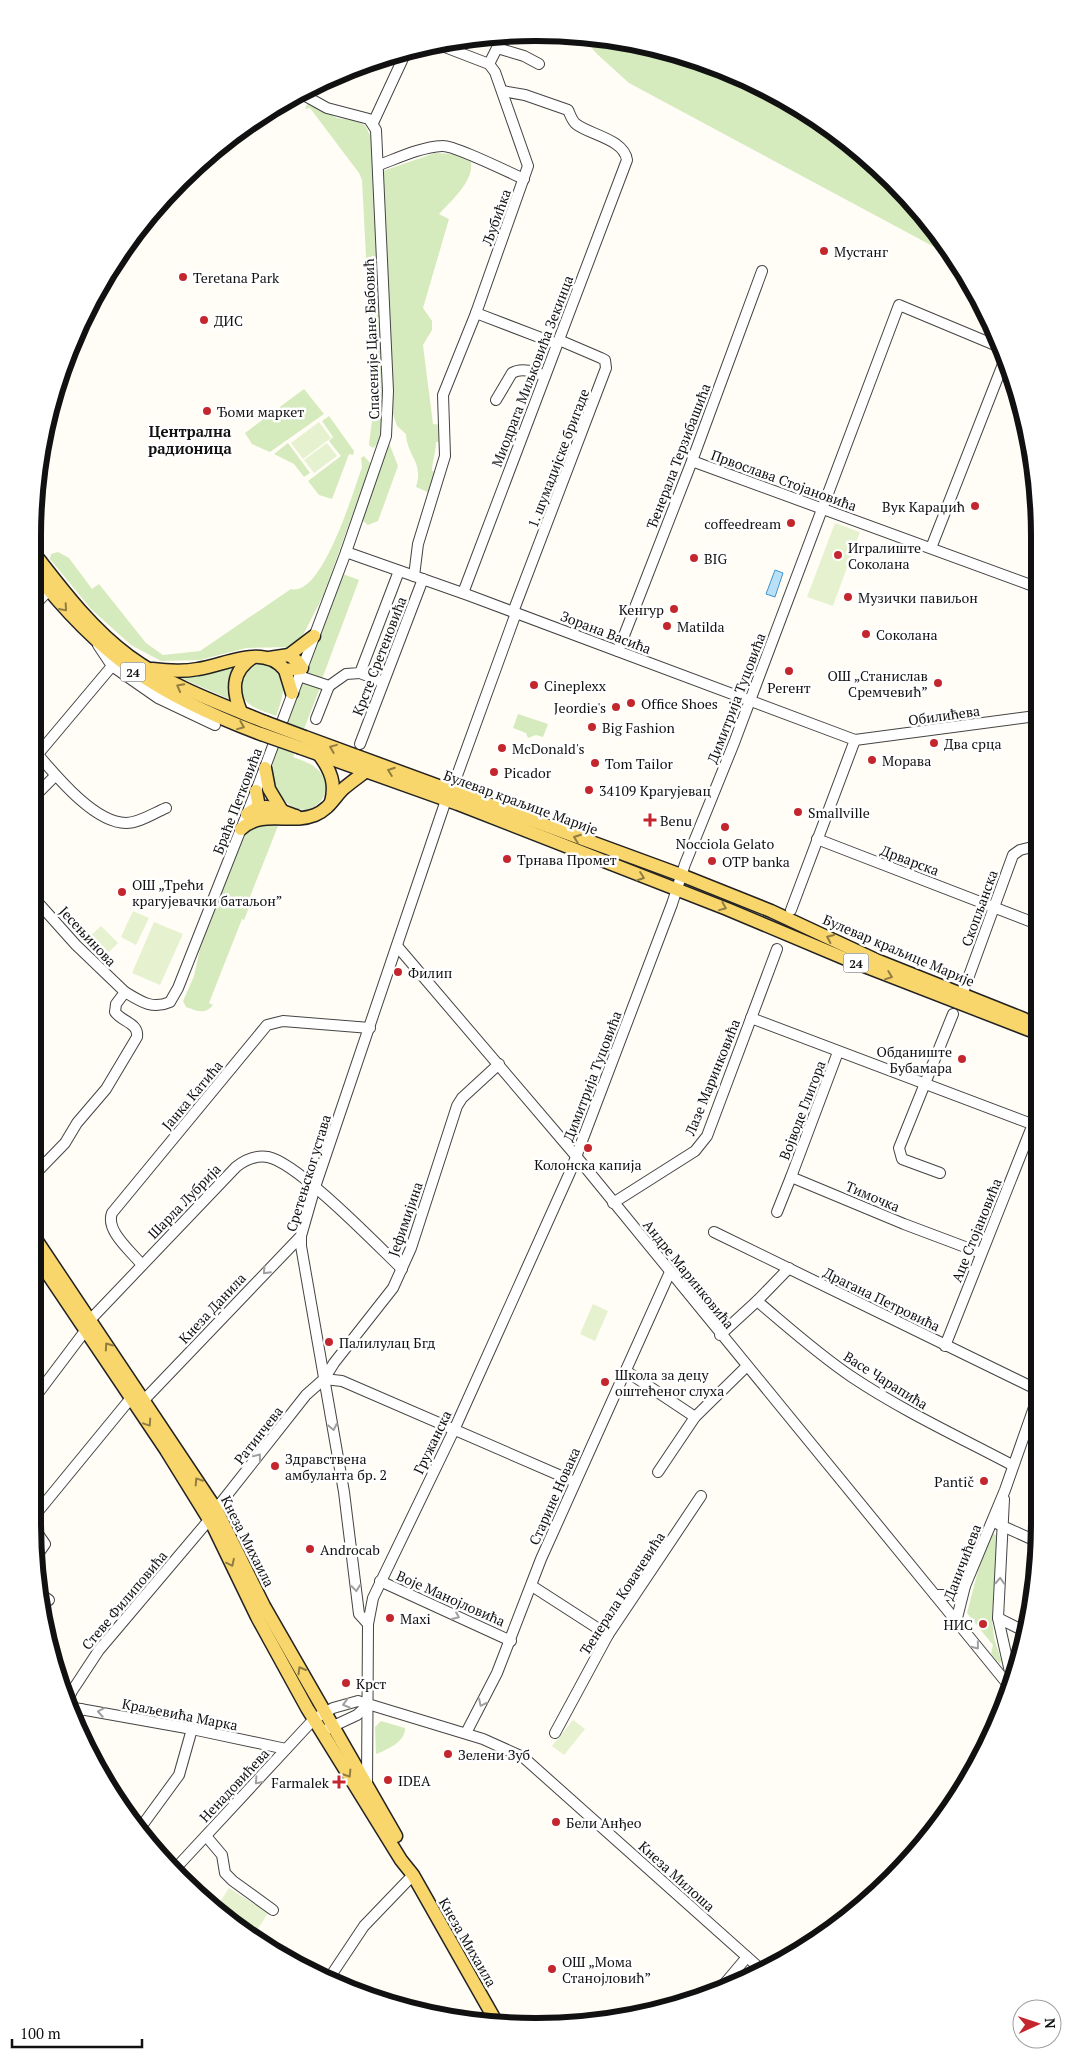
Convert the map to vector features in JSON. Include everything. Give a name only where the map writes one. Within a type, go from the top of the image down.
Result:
[{"type":"main road","name":"Булевар краљице Марије","points":[[41,561],[99,630],[147,668],[185,690],[241,712],[263,728]]},
{"type":"main road","name":"Булевар краљице Марије","points":[[41,579],[94,640],[122,663],[160,689],[198,708],[263,728],[448,796],[681,875],[771,911],[876,960],[1031,1022]]},
{"type":"main road","points":[[147,668],[197,670],[237,659],[289,656],[314,636]]},
{"type":"main road","points":[[269,658],[285,670],[301,672],[297,661],[289,656]]},
{"type":"main road","points":[[241,712],[235,700],[235,678],[240,668],[252,658]]},
{"type":"main road","points":[[285,670],[292,694]]},
{"type":"main road","name":"Булевар краљице Марије","points":[[303,743],[319,756],[365,772],[448,796],[846,960],[1031,1031]]},
{"type":"main road","points":[[319,756],[328,768],[332,778],[333,791],[329,807]]},
{"type":"main road","points":[[265,768],[270,789],[280,814]]},
{"type":"main road","points":[[247,814],[260,807],[300,818],[315,816],[329,807],[346,786],[365,772]]},
{"type":"main road","points":[[256,791],[260,807]]},
{"type":"main road","points":[[241,829],[257,820],[280,814]]},
{"type":"main road","name":"Кнеза Михаила","points":[[41,1248],[131,1398],[213,1514],[269,1640],[314,1719],[328,1729],[367,1785],[406,1855],[412,1875]]},
{"type":"main road","name":"Кнеза Михаила","points":[[41,1263],[87,1326],[145,1399],[326,1712],[328,1729],[401,1860],[412,1875],[493,2016]]},
{"type":"street","points":[[450,49],[489,64],[495,49],[500,48],[539,64]]},
{"type":"street","points":[[308,97],[327,108],[362,117],[373,123],[402,60]]},
{"type":"street","name":"Љубићка","points":[[443,395],[476,313],[524,179],[527,160],[495,72],[489,64]]},
{"type":"street","name":"Миодрага Миљковића Зекинца","points":[[463,593],[627,160],[624,151],[616,145],[574,123],[568,110],[525,95],[502,91]]},
{"type":"street","name":"Спасеније Цане Бабовић","points":[[278,734],[373,478],[386,436],[388,421],[379,165],[377,139],[373,123]]},
{"type":"street","points":[[379,165],[411,153],[442,146],[455,147],[471,157],[524,179]]},
{"type":"street","name":"Ђенерала Терзибашића","points":[[618,651],[692,461],[762,271]]},
{"type":"street","name":"Димитрија Туцовића","points":[[576,1156],[677,890],[681,875],[750,701],[899,305],[992,344]]},
{"type":"street","points":[[476,313],[558,342]]},
{"type":"street","name":"1. шумадијске бригаде","points":[[448,796],[514,612],[606,368],[605,360],[558,342]]},
{"type":"street","points":[[931,548],[1001,369]]},
{"type":"street","points":[[496,400],[512,373],[517,370],[545,376]]},
{"type":"street","name":"Крсте Сретеновића","points":[[360,744],[418,577],[418,544],[445,456],[443,395]]},
{"type":"street","name":"Првослава Стојановића","points":[[692,461],[1031,585]]},
{"type":"street","name":"Зорана Васића","points":[[346,552],[463,593],[855,740]]},
{"type":"street","points":[[360,673],[399,571]]},
{"type":"street","points":[[41,599],[49,590]]},
{"type":"street","points":[[94,640],[112,666],[158,698],[215,725]]},
{"type":"street","points":[[41,745],[112,666]]},
{"type":"street","points":[[301,672],[329,686]]},
{"type":"street","points":[[316,719],[329,686],[346,674],[360,673],[383,682]]},
{"type":"street","name":"Обилићева","points":[[855,740],[1031,717]]},
{"type":"street","name":"Браће Петковића","points":[[125,992],[151,1005],[162,1005],[172,1000],[196,947],[278,734]]},
{"type":"street","points":[[791,910],[855,740]]},
{"type":"street","points":[[41,759],[78,798],[106,816],[120,822],[133,822],[166,808]]},
{"type":"street","points":[[41,790],[55,776]]},
{"type":"street","name":"Сретењског устава","points":[[368,1624],[359,1614],[344,1492],[301,1236],[315,1187],[448,796]]},
{"type":"street","name":"Дрварска","points":[[817,840],[1031,922]]},
{"type":"street","name":"Скопљанска","points":[[962,995],[1013,855],[1020,850],[1031,847]]},
{"type":"street","name":"Јесењинова","points":[[41,906],[75,944],[125,992]]},
{"type":"street","name":"Андре Маринковића","points":[[397,946],[576,1156],[720,1335],[957,1622]]},
{"type":"street","name":"Лазе Маринковића","points":[[613,1204],[701,1145],[707,1136],[777,949]]},
{"type":"street","points":[[41,1168],[65,1143],[77,1123],[106,1089],[138,1037],[138,1031],[134,1026],[120,1019],[115,1012],[116,1004],[125,992]]},
{"type":"street","points":[[940,1172],[902,1159],[898,1148],[953,1014]]},
{"type":"street","points":[[751,1018],[1031,1123]]},
{"type":"street","name":"Јанка Катића","points":[[142,1265],[112,1229],[110,1221],[112,1213],[268,1025],[283,1021],[370,1028]]},
{"type":"street","name":"Војводе Глигора","points":[[791,1177],[838,1052]]},
{"type":"street","name":"Јефимијина","points":[[324,1379],[334,1362],[389,1294],[402,1269],[411,1248],[455,1109],[462,1098],[499,1064]]},
{"type":"street","name":"Аце Стојановића","points":[[945,1346],[981,1253],[1031,1134]]},
{"type":"street","name":"Гружанска","points":[[367,1785],[368,1624],[373,1598],[454,1430],[576,1156]]},
{"type":"street","name":"Шарла Лубрија","points":[[41,1389],[87,1326],[142,1265],[244,1162],[257,1157],[273,1158],[315,1187],[402,1269]]},
{"type":"street","points":[[777,1212],[791,1177]]},
{"type":"street","name":"Тимочка","points":[[791,1177],[904,1224],[981,1253]]},
{"type":"street","name":"Драгана Петровића","points":[[714,1232],[1031,1387]]},
{"type":"street","name":"Кнеза Данила","points":[[145,1399],[301,1236]]},
{"type":"street","points":[[720,1335],[789,1268]]},
{"type":"street","name":"Старине Новака","points":[[466,1733],[511,1640],[541,1559],[670,1272]]},
{"type":"street","name":"Васе Чарапића","points":[[757,1301],[851,1377],[892,1402],[1012,1465]]},
{"type":"street","points":[[658,1472],[695,1417],[746,1366]]},
{"type":"street","points":[[626,1371],[695,1417]]},
{"type":"street","points":[[324,1379],[342,1381],[575,1482]]},
{"type":"street","name":"Ратинчева","points":[[213,1514],[306,1395],[324,1379]]},
{"type":"street","points":[[41,1508],[131,1398]]},
{"type":"street","name":"Даничићева","points":[[1004,1680],[957,1622],[965,1586],[1005,1490],[1012,1465],[1031,1415]]},
{"type":"street","name":"Даничићева","points":[[1005,1490],[998,1618],[1009,1667]]},
{"type":"street","name":"Ђенерала Ковачевића","points":[[555,1733],[608,1635],[701,1496]]},
{"type":"street","name":"Стеве Филиповића","points":[[72,1692],[99,1650],[213,1514]]},
{"type":"street","points":[[992,1521],[1031,1539]]},
{"type":"street","name":"Воје Манојловића","points":[[380,1581],[511,1640]]},
{"type":"street","points":[[532,1586],[608,1635]]},
{"type":"street","points":[[935,1595],[954,1595],[965,1586]]},
{"type":"street","points":[[998,1618],[1019,1629]]},
{"type":"street","points":[[994,1668],[1003,1668],[1006,1656]]},
{"type":"street","points":[[326,1712],[354,1701],[367,1706],[357,1715],[328,1729]]},
{"type":"street","name":"Кнеза Милоша","points":[[367,1706],[466,1733],[512,1751],[536,1767],[757,1966]]},
{"type":"street","name":"Краљевића Марка","points":[[77,1708],[286,1749]]},
{"type":"street","points":[[79,1712],[81,1708]]},
{"type":"street","name":"Ненадовићева","points":[[179,1865],[314,1719],[326,1712]]},
{"type":"street","points":[[143,1824],[179,1775],[192,1729]]},
{"type":"street","points":[[206,1836],[222,1855],[225,1873],[273,1910]]},
{"type":"street","points":[[332,1974],[364,1926],[412,1875]]},
{"type":"street","points":[[729,1978],[747,1957]]},
{"type":"green space","points":[[589,44],[664,58],[725,79],[755,92],[783,108],[837,143],[862,164],[908,210],[939,250],[629,83]]},
{"type":"green space","points":[[310,103],[337,118],[352,120],[365,125],[372,139],[384,388],[382,429],[377,444],[373,448],[369,445],[373,412],[372,373],[362,180],[359,173],[310,108],[305,109],[307,104]]},
{"type":"green space","points":[[435,153],[454,154],[471,162],[471,169],[461,190],[439,214],[449,219],[423,308],[432,321],[432,330],[423,345],[433,424],[441,425],[441,442],[436,442],[432,471],[439,472],[430,493],[416,487],[418,478],[417,465],[409,448],[406,434],[397,426],[393,414],[383,171]]},
{"type":"green space","points":[[304,389],[324,414],[270,452],[252,444],[245,433]]},
{"type":"green space","points":[[329,416],[354,451],[353,455],[349,454],[332,499],[319,495],[308,481],[341,456],[329,441],[333,437],[322,421]]},
{"type":"green space","points":[[319,422],[331,438],[303,459],[291,443]]},
{"type":"green space","points":[[288,443],[310,473],[304,477],[294,464],[274,454]]},
{"type":"green space","points":[[327,443],[337,456],[314,473],[304,460]]},
{"type":"green space","points":[[389,443],[398,466],[378,521],[368,525],[363,521],[364,516]]},
{"type":"green space","points":[[364,456],[370,463],[368,471],[323,596],[302,637],[290,647],[246,648],[200,660],[161,661],[131,645],[91,609],[50,559],[51,554],[58,552],[69,558],[92,589],[99,584],[146,643],[163,655],[200,651],[291,589],[303,587],[314,577],[335,540],[362,467],[361,458]]},
{"type":"green space","name":"Игралиште Соколана","points":[[835,523],[860,532],[833,606],[807,597]]},
{"type":"green space","points":[[343,574],[359,580],[322,679],[306,673]]},
{"type":"green space","points":[[238,663],[230,677],[229,699],[174,675]]},
{"type":"green space","points":[[259,664],[270,665],[277,669],[281,675],[283,682],[282,699],[276,716],[251,705],[241,694],[240,683],[246,673]]},
{"type":"green space","points":[[303,681],[320,688],[293,757],[309,763],[317,769],[324,778],[326,787],[324,796],[319,803],[312,808],[302,810],[292,807],[279,794],[273,779],[272,769],[273,758]]},
{"type":"green space","points":[[518,714],[548,724],[543,737],[536,735],[528,738],[526,733],[513,728]]},
{"type":"green space","points":[[285,822],[278,826],[249,899],[252,900],[244,920],[242,919],[209,1003],[213,1005],[204,1011],[197,1011],[186,1007],[183,1001],[194,976],[200,949],[243,837],[257,824]]},
{"type":"green space","points":[[133,911],[149,918],[136,945],[121,937]]},
{"type":"green space","points":[[154,922],[183,934],[160,985],[132,973]]},
{"type":"green space","points":[[101,926],[118,943],[105,956],[88,938]]},
{"type":"green space","points":[[593,1304],[608,1311],[595,1341],[580,1334]]},
{"type":"green space","points":[[993,1533],[997,1536],[992,1620],[994,1638],[1001,1660],[1000,1664],[991,1654],[993,1645],[967,1613],[980,1563]]},
{"type":"green space","points":[[573,1720],[585,1729],[564,1755],[552,1746]]},
{"type":"green space","points":[[381,1721],[405,1728],[399,1741],[376,1754],[375,1727]]},
{"type":"green space","points":[[229,1888],[268,1913],[257,1931],[219,1903]]},
{"type":"water","points":[[775,570],[783,573],[775,597],[766,594]]},
{"type":"place","name":"Мустанг","points":[[824,251]]},
{"type":"place","name":"Teretana Park","points":[[183,277]]},
{"type":"place","name":"ДИС","points":[[204,320]]},
{"type":"place","name":"Ђоми маркет","points":[[207,411]]},
{"type":"place","name":"Вук Караџић","points":[[975,506]]},
{"type":"place","name":"coffeedream","points":[[791,523]]},
{"type":"place","name":"Игралиште Соколана","points":[[838,555]]},
{"type":"place","name":"BIG","points":[[694,558]]},
{"type":"place","name":"Музички павиљон","points":[[848,597]]},
{"type":"place","name":"Кенгур","points":[[674,609]]},
{"type":"place","name":"Matilda","points":[[667,626]]},
{"type":"place","name":"Соколана","points":[[866,634]]},
{"type":"place","name":"Регент","points":[[789,671]]},
{"type":"place","name":"ОШ „Станислав Сремчевић”","points":[[938,683]]},
{"type":"place","name":"Cineplexx","points":[[534,685]]},
{"type":"place","name":"Office Shoes","points":[[631,703]]},
{"type":"place","name":"Jeordie's","points":[[616,707]]},
{"type":"place","name":"Big Fashion","points":[[592,727]]},
{"type":"place","name":"Два срца","points":[[934,743]]},
{"type":"place","name":"McDonald's","points":[[502,748]]},
{"type":"place","name":"Морава","points":[[872,760]]},
{"type":"place","name":"Tom Tailor","points":[[595,763]]},
{"type":"place","name":"Picador","points":[[494,772]]},
{"type":"place","name":"34109 Крагујевац","points":[[589,790]]},
{"type":"place","name":"Smallville","points":[[798,812]]},
{"type":"place","name":"Benu","points":[[650,820]]},
{"type":"place","name":"Nocciola Gelato","points":[[725,827]]},
{"type":"place","name":"Трнава Промет","points":[[507,859]]},
{"type":"place","name":"OTP banka","points":[[712,861]]},
{"type":"place","name":"ОШ „Трећи крагујевачки батаљон”","points":[[122,892]]},
{"type":"place","name":"Филип","points":[[398,972]]},
{"type":"place","name":"Обданиште Бубамара","points":[[962,1059]]},
{"type":"place","name":"Колонска капија","points":[[588,1148]]},
{"type":"place","name":"Палилулац Бгд","points":[[329,1342]]},
{"type":"place","name":"Школа за децу оштећеног слуха","points":[[605,1382]]},
{"type":"place","name":"Здравствена амбуланта бр. 2","points":[[275,1466]]},
{"type":"place","name":"Pantič","points":[[984,1481]]},
{"type":"place","name":"Androcab","points":[[310,1549]]},
{"type":"place","name":"Maxi","points":[[390,1618]]},
{"type":"place","name":"НИС","points":[[983,1624]]},
{"type":"place","name":"Крст","points":[[346,1683]]},
{"type":"place","name":"Зелени Зуб","points":[[448,1754]]},
{"type":"place","name":"IDEA","points":[[388,1780]]},
{"type":"place","name":"Farmalek","points":[[339,1782]]},
{"type":"place","name":"Бели Анђео","points":[[556,1822]]},
{"type":"place","name":"ОШ „Мома Станојловић”","points":[[552,1969]]},
{"type":"district","name":"Централна радионица","points":[[190,440]]}]
